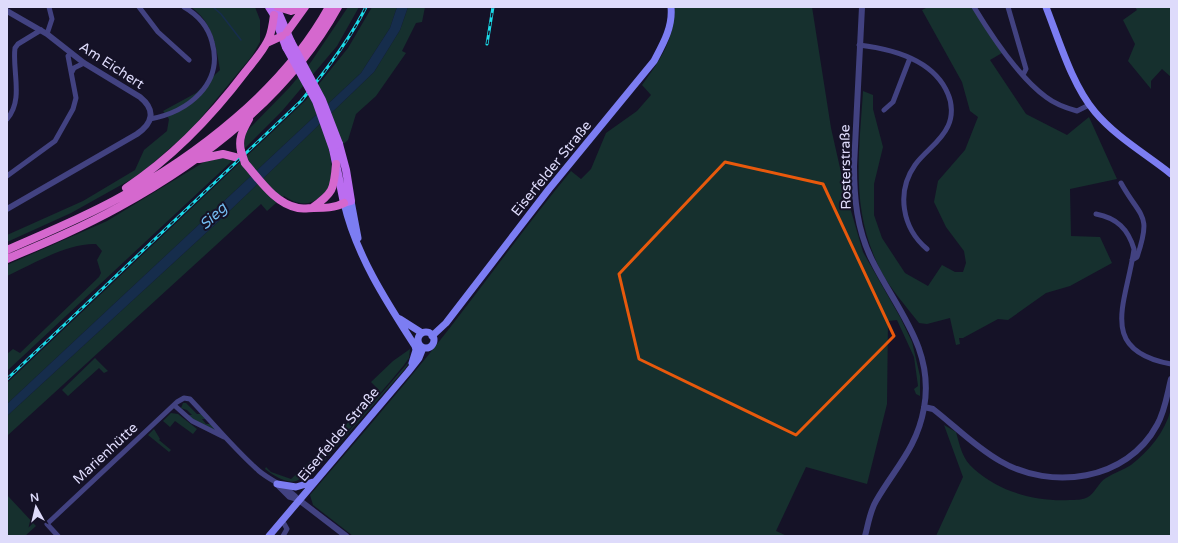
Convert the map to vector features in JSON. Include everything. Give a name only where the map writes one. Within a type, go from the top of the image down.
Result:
[{"type":"highway","points":[[75,220],[131,184],[180,146],[225,97],[266,44],[272,30],[276,10],[291,11],[304,7]]},
{"type":"highway","points":[[266,44],[284,34],[304,7]]},
{"type":"highway","points":[[7,250],[75,220],[150,180],[196,148],[235,118],[267,88],[295,57],[329,7]]},
{"type":"highway","points":[[7,259],[118,207],[154,187],[193,161],[253,112],[299,64],[324,30],[338,7]]},
{"type":"highway","points":[[253,112],[242,132],[238,154],[276,197],[287,204],[298,208],[312,208],[333,202],[348,202]]},
{"type":"highway","points":[[193,161],[218,154],[238,154]]},
{"type":"highway","points":[[312,208],[330,193],[335,179],[336,164]]},
{"type":"main road","points":[[268,7],[276,10],[289,44],[322,100],[336,147],[346,170],[349,225],[360,246],[372,276],[398,317],[416,350],[408,372]]},
{"type":"main road","name":"Eiserfelder Straße","points":[[269,536],[408,372],[419,358],[423,348],[429,347],[432,344],[432,336],[446,323],[549,189],[654,61],[665,41],[670,26],[671,7]]},
{"type":"main road","points":[[1046,7],[1078,86],[1089,105],[1108,125],[1171,174]]},
{"type":"main road","points":[[336,147],[336,164],[348,202]]},
{"type":"main road","points":[[398,317],[420,336]]},
{"type":"main road","points":[[423,348],[418,342],[420,336],[426,332],[432,336]]},
{"type":"main road","points":[[277,484],[296,487],[315,481]]},
{"type":"street","points":[[48,34],[52,19],[49,7]]},
{"type":"street","points":[[139,7],[158,32],[188,60]]},
{"type":"street","points":[[7,208],[137,134],[147,126],[150,119],[164,116],[181,109],[198,95],[207,85],[213,74],[215,59],[210,33],[200,19],[184,7]]},
{"type":"street","name":"Rosterstraße","points":[[862,7],[854,166],[854,185],[858,217],[872,260],[910,326],[918,345],[923,362],[924,407],[917,434],[909,451],[876,501],[865,536]]},
{"type":"street","points":[[974,7],[1023,75],[1046,97],[1061,106],[1077,111],[1089,105]]},
{"type":"street","points":[[1008,7],[1026,69],[1023,75]]},
{"type":"street","name":"Am Eichert","points":[[7,11],[48,34],[84,63],[144,101],[150,109],[150,119]]},
{"type":"street","points":[[7,119],[11,114],[15,102],[15,48],[41,30]]},
{"type":"street","points":[[859,45],[888,51],[910,58],[926,66],[937,75],[945,86],[950,98],[952,112],[948,126],[938,142],[916,164],[906,181],[903,199],[905,217],[916,240],[927,249]]},
{"type":"street","points":[[7,176],[50,146],[59,136],[76,102],[68,56],[71,53]]},
{"type":"street","points":[[884,110],[893,102],[910,58]]},
{"type":"street","points":[[72,72],[74,68],[84,63]]},
{"type":"street","points":[[1121,183],[1145,222],[1142,244],[1137,257],[1132,260]]},
{"type":"street","points":[[1096,214],[1116,220],[1124,228],[1132,245],[1132,260],[1121,312],[1124,336],[1130,346],[1138,354],[1150,359],[1171,364]]},
{"type":"street","points":[[924,407],[933,409],[986,452],[1006,464],[1037,475],[1077,478],[1113,467],[1139,448],[1156,426],[1163,412],[1171,379]]},
{"type":"street","name":"Marienhütte","points":[[58,536],[47,524],[182,398],[188,398],[220,430],[225,438],[259,471],[277,484],[294,493],[299,500]]},
{"type":"street","name":"Marienhütte","points":[[174,405],[192,422],[225,438]]},
{"type":"street","points":[[299,500],[346,536]]},
{"type":"street","points":[[282,520],[287,528],[283,536]]},
{"type":"highlighted area","points":[[725,162],[823,184],[894,336],[796,435],[639,359],[619,274]]},
{"type":"green space","points":[[191,7],[255,7],[260,20],[260,42],[252,56],[191,130],[139,175],[71,213],[7,242],[7,235],[83,201],[135,170],[144,150],[167,131],[169,119],[163,111],[196,93],[220,70],[215,43],[209,27]]},
{"type":"green space","points":[[348,7],[359,7],[337,46],[282,111],[244,149],[245,133],[289,88],[311,62]]},
{"type":"green space","points":[[372,7],[397,7],[390,28],[361,73],[7,404],[7,383],[306,100],[348,48]]},
{"type":"green space","points":[[408,7],[425,7],[422,22],[416,23],[402,51],[406,53],[376,96],[356,114],[348,140],[330,156],[332,178],[327,191],[317,199],[308,203],[299,203],[284,196],[267,211],[261,204],[7,436],[7,416],[220,220],[374,72],[400,30]]},
{"type":"green space","points":[[675,7],[812,7],[831,128],[845,190],[863,252],[900,317],[912,342],[920,376],[920,396],[916,394],[914,389],[918,386],[914,357],[897,320],[888,321],[887,404],[867,484],[806,467],[776,531],[787,536],[353,536],[313,505],[310,495],[430,353],[571,171],[581,179],[591,169],[606,133],[637,111],[651,95],[642,85],[661,58],[665,49],[672,29]]},
{"type":"green space","points":[[928,7],[973,7],[1002,53],[990,60],[1026,114],[1067,135],[1089,117],[1117,179],[1070,189],[1071,236],[1100,237],[1112,263],[1070,286],[1046,293],[1008,320],[998,319],[963,338],[959,338],[960,344],[956,345],[950,318],[927,324],[919,323],[889,285],[871,249],[861,205],[859,183],[863,91],[873,95],[873,109],[883,147],[874,184],[874,215],[882,238],[905,273],[928,286],[942,265],[955,272],[963,272],[966,263],[964,251],[946,227],[934,202],[938,181],[965,150],[978,117],[970,111],[962,82],[922,10]]},
{"type":"green space","points":[[1135,7],[1171,7],[1171,77],[1162,69],[1151,81],[1151,89],[1128,61],[1135,44],[1123,20],[1137,10]]},
{"type":"green space","points":[[223,158],[232,161],[7,371],[7,354],[13,349],[20,353],[99,277],[101,273],[97,260],[102,251],[96,244],[74,247],[50,255],[7,276],[7,265],[107,221],[209,159]]},
{"type":"green space","points":[[410,349],[409,358],[396,375],[332,448],[304,476],[292,482],[284,480],[265,469],[266,467],[271,472],[291,479],[302,469],[305,473],[307,471],[304,467],[337,437],[335,434],[359,413],[379,390],[371,382],[393,361]]},
{"type":"green space","points":[[95,358],[108,371],[104,373],[99,368],[68,396],[62,390]]},
{"type":"green space","points":[[412,358],[405,369],[324,461],[324,460]]},
{"type":"green space","points":[[183,403],[186,403],[197,414],[202,414],[206,419],[202,419],[206,424],[211,424],[219,432],[190,418],[188,415],[192,415],[187,410],[181,408]]},
{"type":"green space","points":[[1171,409],[1171,536],[936,536],[963,477],[944,425],[956,432],[962,452],[970,465],[995,484],[1019,494],[1032,497],[1057,500],[1077,500],[1088,497],[1101,482],[1109,476],[1131,465],[1144,454],[1156,440],[1165,425]]},
{"type":"green space","points":[[171,413],[178,414],[197,429],[193,434],[175,421],[170,427],[163,421]]},
{"type":"green space","points":[[154,429],[160,439],[159,440],[171,450],[169,452],[148,435]]},
{"type":"green space","points":[[7,495],[36,526],[25,536],[7,536]]},
{"type":"water","name":"Sieg","points":[[397,7],[408,7],[400,30],[374,72],[220,220],[7,416],[7,404],[361,73],[390,28]]},
{"type":"waterway","points":[[213,7],[221,14],[241,40]]},
{"type":"railway","points":[[7,379],[301,101],[336,56],[366,7]]},
{"type":"railway","points":[[487,44],[493,7]]}]
